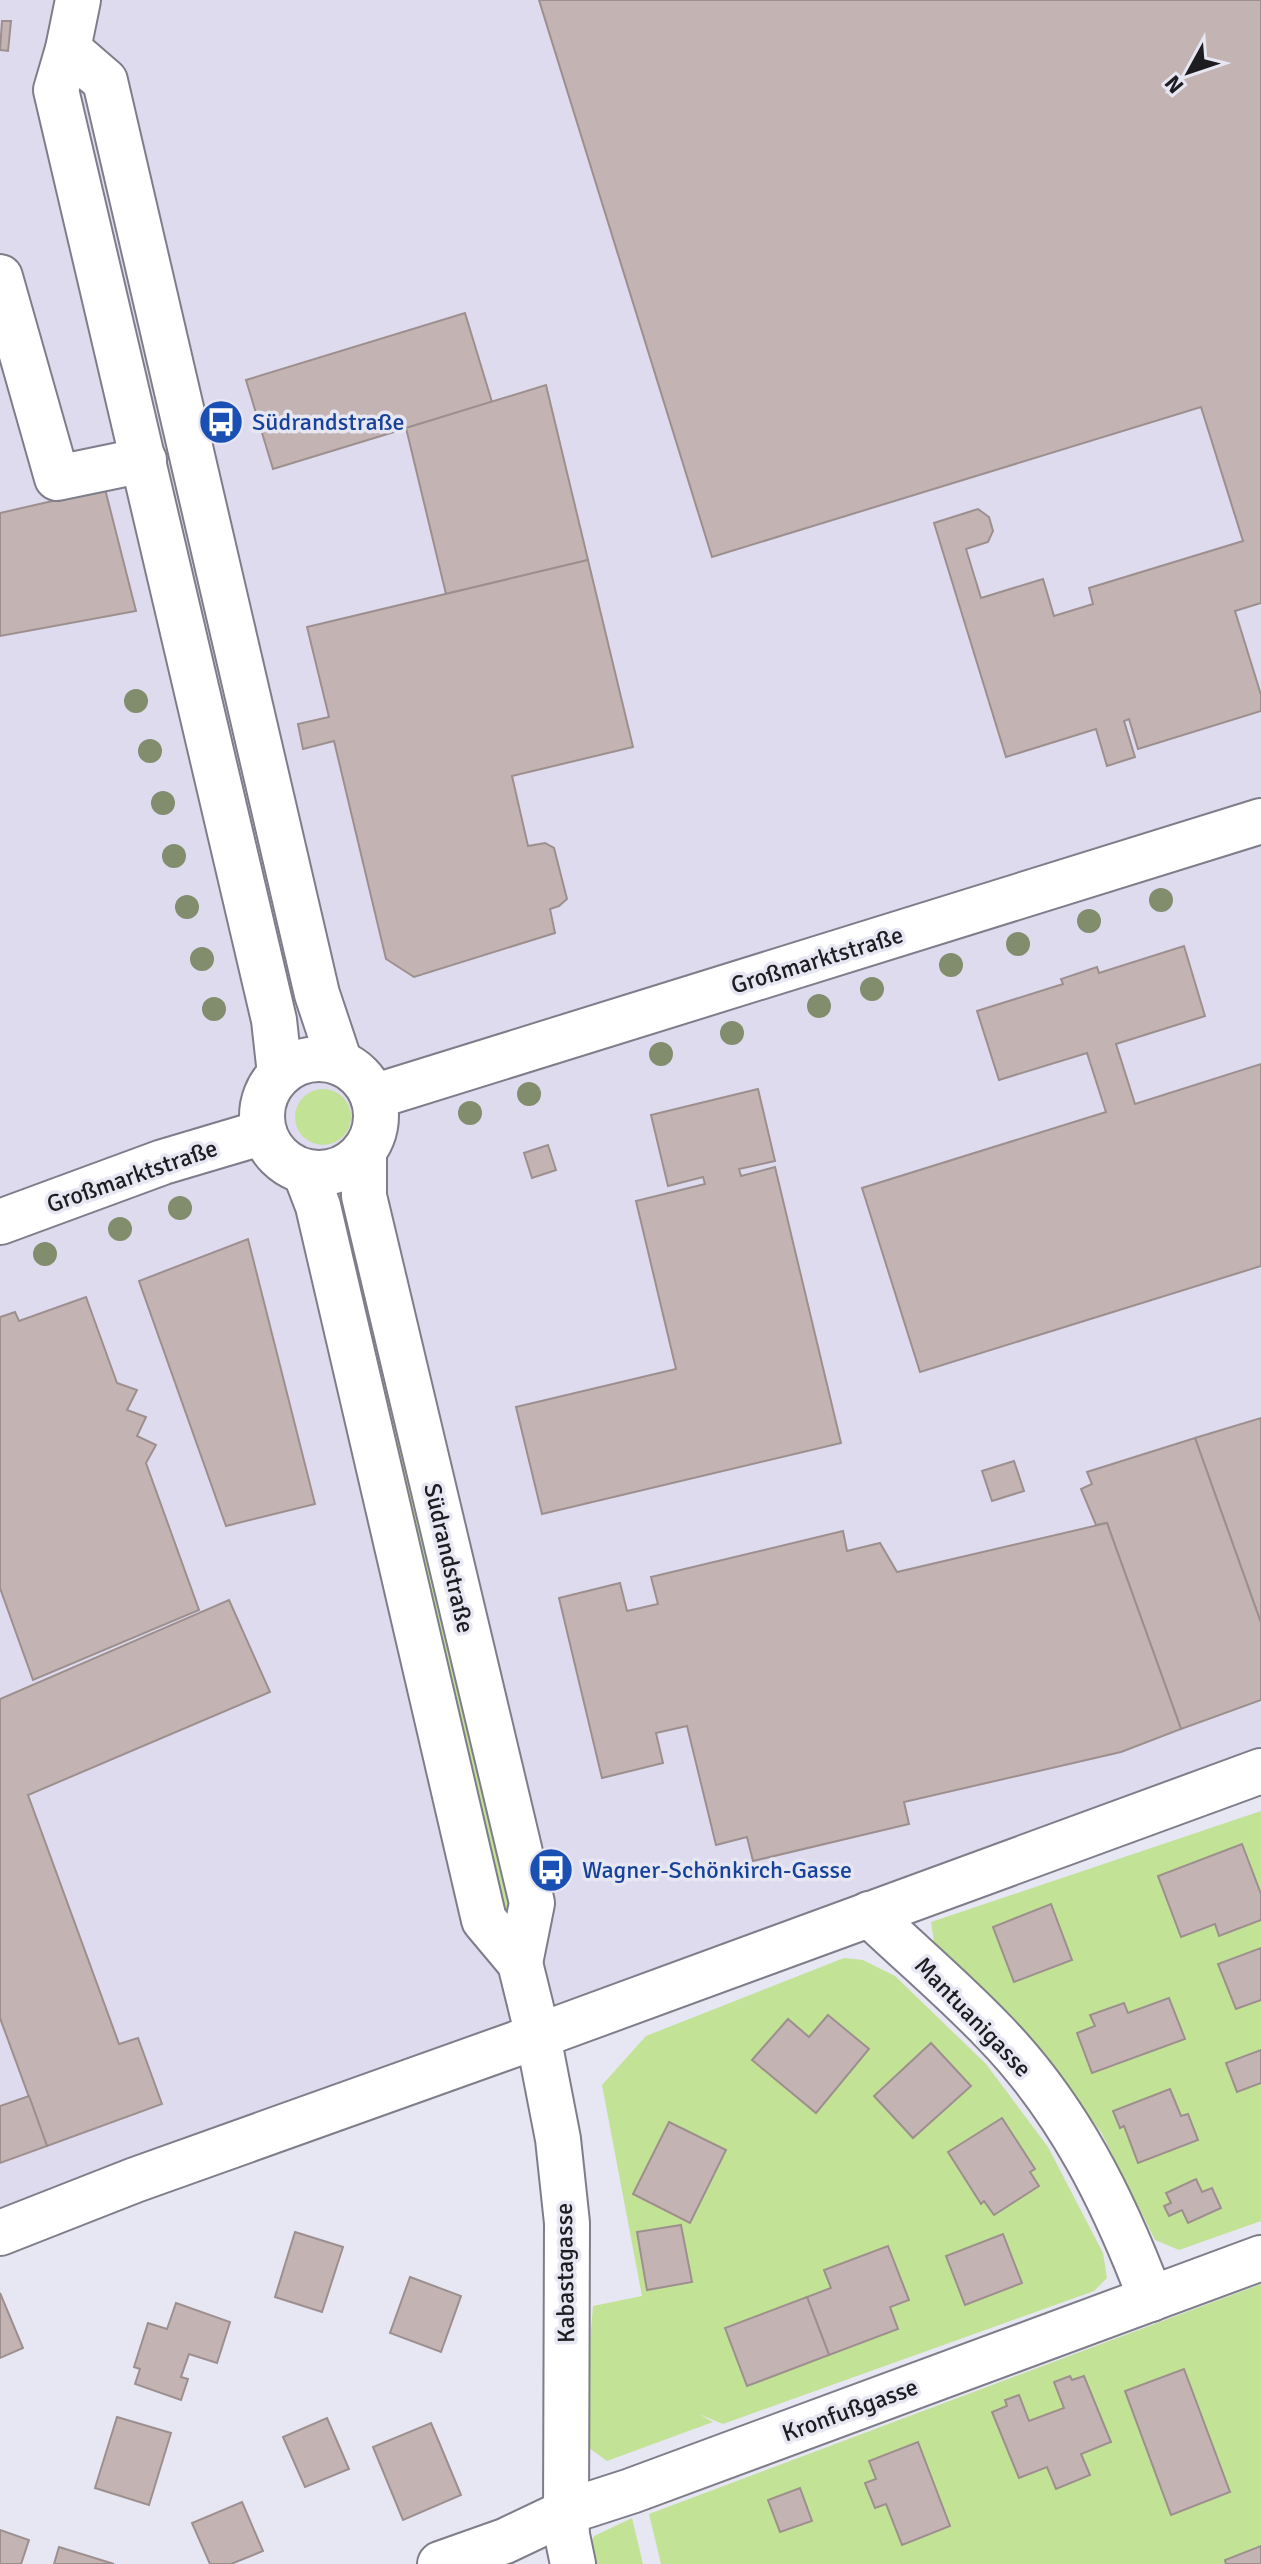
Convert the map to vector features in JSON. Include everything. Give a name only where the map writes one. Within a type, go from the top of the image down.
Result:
[{"type":"street","points":[[77,2],[56,90],[274,1020],[280,1074]]},
{"type":"street","points":[[68,49],[105,81],[317,994],[340,1063]]},
{"type":"street","points":[[0,277],[57,478],[144,460]]},
{"type":"street","name":"Großmarktstraße","points":[[373,1097],[1261,821]]},
{"type":"street","points":[[364,1151],[352,1163],[336,1171],[305,1172],[291,1166],[279,1157],[264,1132],[264,1100],[280,1074],[292,1065],[324,1059],[340,1063],[359,1076],[373,1097]]},
{"type":"street","name":"Südrandstraße","points":[[373,1097],[376,1124],[364,1151],[364,1196],[532,1903],[520,1963],[538,2036]]},
{"type":"street","name":"Großmarktstraße","points":[[0,1222],[163,1162],[264,1132]]},
{"type":"street","name":"Südrandstraße","points":[[305,1172],[318,1206],[484,1920],[520,1963]]},
{"type":"street","points":[[0,2233],[135,2180],[1261,1771]]},
{"type":"street","name":"Mantuanigasse","points":[[869,1914],[995,2033],[1062,2116],[1090,2160],[1120,2219],[1151,2299]]},
{"type":"street","name":"Kabastagasse","points":[[538,2036],[558,2139],[567,2223],[566,2512],[573,2564]]},
{"type":"street","name":"Kronfußgasse","points":[[440,2564],[505,2541],[566,2512],[646,2486],[1261,2258]]},
{"type":"shaded area","points":[[0,0],[1261,0],[1261,1777],[0,2228]]},
{"type":"green space","points":[[323,1089],[343,1097],[351,1117],[343,1137],[323,1145],[303,1137],[295,1117],[303,1097]]},
{"type":"green space","points":[[355,1205],[519,1907],[504,1918],[332,1207]]},
{"type":"green space","points":[[1261,1811],[1261,2221],[1179,2250],[1155,2240],[1101,2132],[1080,2106],[936,1957],[931,1922]]},
{"type":"green space","points":[[844,1958],[863,1960],[895,1976],[986,2064],[1048,2147],[1103,2253],[1107,2278],[1094,2291],[723,2424],[699,2414],[713,2422],[607,2461],[589,2448],[583,2427],[593,2306],[642,2296],[602,2085],[646,2036]]},
{"type":"green space","points":[[1261,2284],[1261,2564],[661,2564],[649,2514]]},
{"type":"green space","points":[[632,2518],[643,2564],[592,2564],[588,2551],[594,2536]]},
{"type":"building","points":[[539,0],[1261,0],[1261,603],[1235,611],[1261,695],[1261,711],[1138,749],[1129,719],[1124,721],[1135,757],[1107,766],[1096,729],[1006,757],[934,523],[978,509],[989,517],[993,531],[988,542],[966,549],[981,598],[1043,579],[1054,616],[1093,604],[1089,588],[1243,541],[1201,407],[712,557]]},
{"type":"building","points":[[2,21],[11,21],[8,51],[0,50]]},
{"type":"building","points":[[465,313],[492,402],[273,469],[246,380]]},
{"type":"building","points":[[546,385],[588,560],[446,594],[406,428]]},
{"type":"building","points":[[105,489],[136,611],[0,636],[0,513]]},
{"type":"building","points":[[588,560],[633,747],[512,776],[528,846],[545,843],[554,848],[567,899],[550,909],[555,933],[414,977],[386,959],[334,741],[303,749],[298,724],[329,717],[307,627]]},
{"type":"building","points":[[1184,946],[1205,1016],[1116,1044],[1135,1104],[1261,1064],[1261,1266],[920,1372],[862,1188],[1106,1112],[1087,1053],[999,1080],[977,1011],[1063,984],[1061,979],[1097,967],[1099,973]]},
{"type":"building","points":[[758,1089],[775,1161],[739,1169],[741,1176],[775,1167],[841,1443],[542,1514],[516,1407],[676,1369],[636,1201],[705,1184],[703,1177],[668,1186],[651,1115]]},
{"type":"building","points":[[548,1145],[556,1170],[532,1178],[524,1153]]},
{"type":"building","points":[[248,1239],[315,1504],[226,1526],[139,1281]]},
{"type":"building","points":[[86,1297],[117,1383],[137,1390],[127,1410],[146,1417],[137,1436],[156,1445],[146,1463],[199,1610],[33,1680],[0,1588],[0,1317],[15,1312],[19,1321]]},
{"type":"building","points":[[1261,1418],[1261,1623],[1195,1438]]},
{"type":"building","points":[[1195,1438],[1261,1623],[1261,1700],[1181,1729],[1107,1523],[1096,1525],[1081,1489],[1092,1484],[1087,1472]]},
{"type":"building","points":[[1014,1461],[1024,1491],[992,1501],[982,1471]]},
{"type":"building","points":[[1107,1523],[1181,1729],[1121,1752],[904,1802],[909,1824],[753,1861],[747,1837],[716,1845],[687,1726],[656,1733],[663,1763],[602,1778],[559,1598],[620,1583],[627,1611],[658,1604],[651,1577],[843,1531],[847,1551],[880,1543],[897,1572]]},
{"type":"building","points":[[229,1600],[270,1692],[28,1795],[119,2044],[138,2038],[162,2104],[47,2146],[0,2018],[0,1699]]},
{"type":"building","points":[[1242,1844],[1261,1894],[1261,1920],[1219,1936],[1215,1924],[1181,1937],[1158,1876]]},
{"type":"building","points":[[1051,1904],[1072,1960],[1014,1982],[993,1927]]},
{"type":"building","points":[[1261,1948],[1261,2000],[1236,2009],[1218,1964]]},
{"type":"building","points":[[1169,1998],[1185,2039],[1092,2073],[1077,2033],[1095,2026],[1090,2015],[1124,2003],[1128,2013]]},
{"type":"building","points":[[828,2015],[869,2049],[816,2113],[752,2060],[788,2019],[809,2037]]},
{"type":"building","points":[[931,2043],[971,2086],[913,2138],[874,2096]]},
{"type":"building","points":[[1261,2050],[1261,2083],[1237,2092],[1226,2063]]},
{"type":"building","points":[[1170,2089],[1181,2116],[1188,2114],[1198,2140],[1138,2163],[1124,2126],[1120,2128],[1113,2111]]},
{"type":"building","points":[[29,2096],[47,2146],[0,2163],[0,2106]]},
{"type":"building","points":[[1002,2118],[1035,2169],[1030,2172],[1039,2186],[994,2215],[984,2201],[981,2204],[948,2152]]},
{"type":"building","points":[[669,2122],[726,2150],[690,2223],[633,2194]]},
{"type":"building","points":[[1196,2179],[1202,2192],[1212,2188],[1221,2208],[1188,2223],[1182,2210],[1169,2216],[1164,2206],[1171,2203],[1166,2193]]},
{"type":"building","points":[[681,2225],[692,2282],[647,2290],[637,2232]]},
{"type":"building","points":[[295,2232],[343,2247],[322,2312],[275,2297]]},
{"type":"building","points":[[1003,2234],[1022,2283],[965,2305],[946,2256]]},
{"type":"building","points":[[888,2246],[909,2300],[890,2307],[898,2329],[829,2355],[807,2297],[831,2288],[824,2270]]},
{"type":"building","points":[[410,2277],[461,2296],[441,2352],[390,2333]]},
{"type":"building","points":[[0,2293],[23,2348],[0,2358]]},
{"type":"building","points":[[807,2297],[829,2355],[747,2386],[725,2328]]},
{"type":"building","points":[[176,2303],[230,2322],[217,2363],[189,2354],[181,2377],[188,2379],[181,2400],[135,2384],[140,2369],[134,2367],[148,2323],[167,2329]]},
{"type":"building","points":[[1184,2369],[1230,2492],[1171,2515],[1125,2391]]},
{"type":"building","points":[[1070,2376],[1072,2380],[1084,2376],[1111,2442],[1081,2454],[1090,2475],[1056,2489],[1047,2467],[1019,2478],[992,2412],[1007,2406],[1005,2400],[1019,2395],[1029,2421],[1064,2408],[1054,2382]]},
{"type":"building","points":[[117,2417],[171,2433],[149,2505],[95,2488]]},
{"type":"building","points":[[327,2418],[349,2469],[305,2487],[283,2437]]},
{"type":"building","points":[[431,2423],[461,2495],[403,2520],[373,2447]]},
{"type":"building","points":[[918,2442],[950,2526],[902,2545],[886,2504],[875,2508],[865,2483],[876,2479],[869,2461]]},
{"type":"building","points":[[800,2488],[812,2521],[780,2532],[768,2500]]},
{"type":"building","points":[[242,2502],[263,2551],[231,2564],[210,2564],[192,2523]]},
{"type":"building","points":[[0,2530],[29,2540],[21,2564],[0,2564]]},
{"type":"building","points":[[1261,2546],[1261,2564],[1226,2564],[1225,2560]]},
{"type":"building","points":[[59,2547],[114,2564],[54,2564]]},
{"type":"place","name":"Südrandstraße","points":[[221,422]]},
{"type":"place","name":"Wagner-Schönkirch-Gasse","points":[[551,1870]]}]
